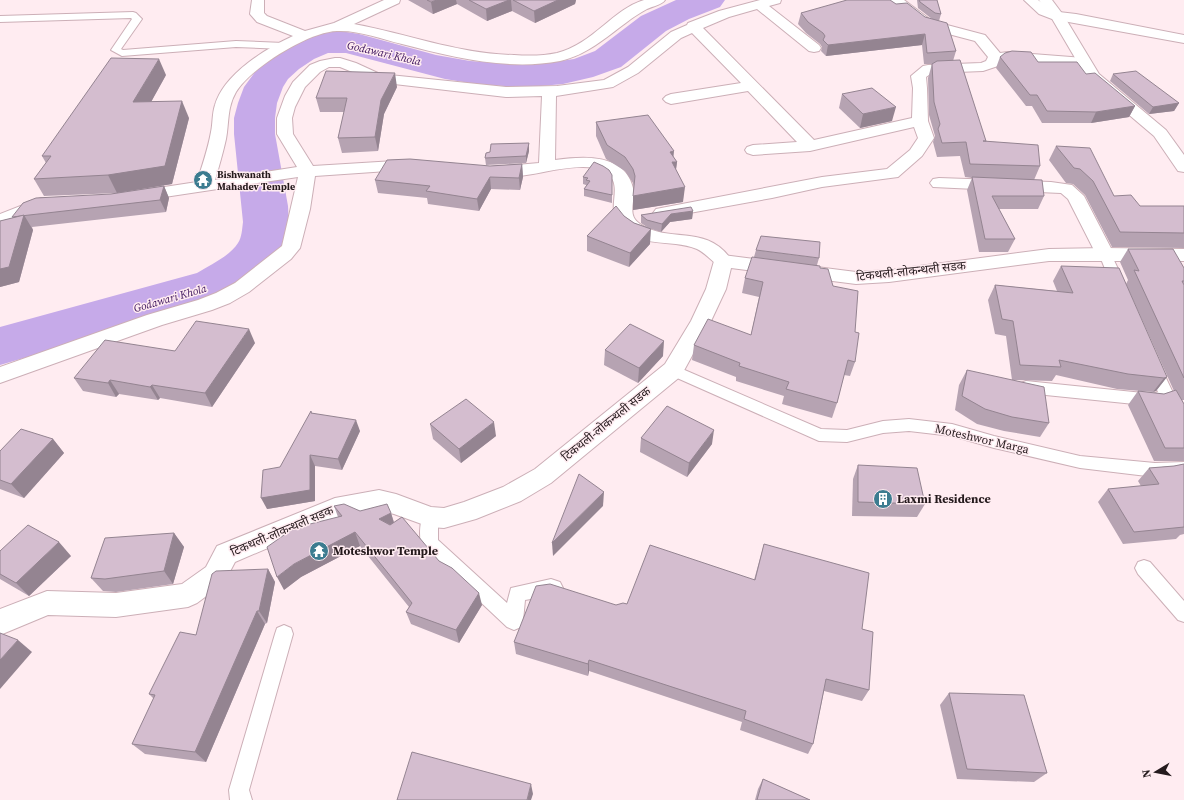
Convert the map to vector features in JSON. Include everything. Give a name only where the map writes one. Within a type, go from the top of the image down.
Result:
[{"type":"street","points":[[258,0],[256,14],[262,19],[305,36]]},
{"type":"street","points":[[204,186],[220,132],[222,104],[230,89],[249,68],[284,46],[305,36],[336,27],[394,0]]},
{"type":"street","points":[[336,27],[355,28],[467,55],[510,60],[546,60],[583,48],[639,8],[659,0]]},
{"type":"street","points":[[896,0],[927,24],[980,38],[993,54]]},
{"type":"street","points":[[1030,0],[1044,11],[1057,16],[1076,18],[1184,39]]},
{"type":"street","points":[[1046,1],[1057,16],[1093,77],[1160,133],[1184,167]]},
{"type":"street","points":[[0,375],[137,326],[205,306],[231,294],[263,273],[290,248],[298,222],[307,171],[284,129],[285,117],[294,93],[304,78],[312,69],[322,64],[334,62],[346,64],[363,73],[377,78],[506,92],[557,91],[608,84],[633,70],[676,35],[693,26],[724,14],[768,3],[814,48]]},
{"type":"street","points":[[1069,6],[1076,18]]},
{"type":"street","points":[[693,26],[810,146]]},
{"type":"street","points":[[475,170],[488,172],[518,171],[568,163],[592,162],[611,169],[618,174],[624,190],[622,212],[637,217],[772,194],[822,182],[892,173],[916,153],[926,138],[920,121],[920,88],[918,76],[928,69],[983,68],[993,63],[994,59],[1008,56],[1084,62]]},
{"type":"street","points":[[671,99],[752,86]]},
{"type":"street","points":[[547,166],[549,96]]},
{"type":"street","points":[[754,150],[810,146],[920,121]]},
{"type":"street","points":[[124,198],[307,171],[410,165],[425,166]]},
{"type":"street","points":[[939,183],[1051,187],[1066,189],[1075,196],[1105,254]]},
{"type":"street","points":[[0,220],[40,203],[56,202]]},
{"type":"street","points":[[637,217],[633,229],[646,236],[694,243],[712,250],[723,261]]},
{"type":"street","name":"टिकथली-लोकन्थली सडक","points":[[0,622],[47,604],[116,605],[188,596],[215,575],[226,554],[335,508],[379,500],[396,504],[430,517],[444,518],[467,512],[512,494],[537,479],[673,370],[701,321],[716,289],[723,261],[856,278],[897,275],[1049,255],[1105,254],[1184,256]]},
{"type":"lane","points":[[0,18],[133,15],[137,19],[116,50],[122,53],[236,44],[284,46]]},
{"type":"lane","points":[[1105,254],[1124,297]]},
{"type":"lane","points":[[1026,387],[1154,400],[1167,395],[1148,354]]},
{"type":"lane","name":"Moteshwor Marga","points":[[673,370],[819,435],[846,436],[883,427],[909,425],[952,430],[994,442],[1080,462],[1155,470],[1184,468]]},
{"type":"lane","points":[[430,517],[429,543],[514,621],[517,594],[551,587],[572,594]]},
{"type":"lane","points":[[1144,568],[1184,614]]},
{"type":"lane","points":[[241,800],[239,790],[284,634]]},
{"type":"building","points":[[469,0],[509,0],[486,9]]},
{"type":"building","points":[[513,0],[558,0],[534,11]]},
{"type":"building","points":[[847,0],[890,0],[896,4],[907,3],[925,17],[947,23],[956,51],[927,53],[925,34],[828,45],[823,40],[825,36],[823,33],[808,22],[801,13]]},
{"type":"building","points":[[919,0],[937,0],[941,14],[935,13]]},
{"type":"building","points":[[1012,51],[1031,52],[1038,62],[1077,62],[1086,74],[1095,73],[1135,106],[1096,112],[1047,111],[1037,95],[1030,95],[1000,57],[1005,53]]},
{"type":"building","points":[[111,58],[159,59],[133,102],[182,101],[165,166],[108,175],[34,179],[51,156],[42,156]]},
{"type":"building","points":[[960,60],[986,141],[983,141],[1038,145],[1040,166],[970,164],[966,142],[942,143],[938,129],[940,124],[934,102],[932,64],[937,61]]},
{"type":"building","points":[[326,71],[395,73],[381,100],[375,137],[338,138],[347,98],[316,98]]},
{"type":"building","points":[[1136,71],[1179,103],[1153,107],[1113,74]]},
{"type":"building","points":[[872,88],[896,107],[863,114],[842,94]]},
{"type":"building","points":[[648,115],[674,151],[670,152],[677,162],[672,162],[685,187],[633,196],[635,176],[633,169],[625,157],[607,145],[596,122]]},
{"type":"building","points":[[529,143],[526,156],[485,158],[486,153],[490,152],[491,144]]},
{"type":"building","points":[[1056,146],[1090,148],[1114,196],[1131,195],[1140,206],[1184,206],[1184,233],[1120,232],[1093,181],[1080,169],[1074,168]]},
{"type":"building","points":[[410,159],[490,166],[522,164],[519,178],[490,177],[477,199],[426,191],[430,186],[375,180],[387,160]]},
{"type":"building","points":[[594,162],[609,170],[612,175],[612,195],[584,189],[590,181],[586,180],[588,178],[583,177]]},
{"type":"building","points":[[972,177],[1042,180],[1044,196],[992,196],[1015,239],[985,239]]},
{"type":"building","points":[[164,186],[160,200],[12,217],[23,203],[36,198],[111,194]]},
{"type":"building","points":[[616,206],[624,216],[634,223],[651,229],[630,253],[587,236]]},
{"type":"building","points":[[691,207],[693,211],[671,214],[662,224],[647,220],[641,215]]},
{"type":"building","points":[[24,215],[9,267],[0,269],[0,221]]},
{"type":"building","points":[[761,236],[820,242],[819,258],[756,250]]},
{"type":"building","points":[[1128,249],[1173,249],[1184,268],[1184,281],[1182,281],[1184,285],[1184,378],[1134,270],[1139,271]]},
{"type":"building","points":[[752,257],[820,266],[820,268],[828,269],[833,286],[858,291],[855,332],[859,333],[855,362],[848,360],[837,403],[786,389],[789,382],[739,366],[740,363],[694,345],[708,319],[751,335],[763,282],[745,278]]},
{"type":"building","points":[[1061,266],[1119,268],[1167,377],[1164,378],[1128,374],[1059,360],[1061,367],[1020,365],[1013,321],[1002,319],[995,285],[1073,293]]},
{"type":"building","points":[[196,321],[249,329],[205,393],[152,385],[150,387],[110,380],[108,383],[74,378],[105,340],[175,351]]},
{"type":"building","points":[[630,324],[664,341],[639,368],[605,350]]},
{"type":"building","points":[[967,370],[1044,387],[1049,423],[1012,417],[985,409],[962,396]]},
{"type":"building","points":[[1176,390],[1184,404],[1184,448],[1165,448],[1138,391],[1164,394]]},
{"type":"building","points":[[466,399],[494,422],[459,449],[430,424]]},
{"type":"building","points":[[667,406],[714,430],[689,463],[641,438]]},
{"type":"building","points":[[311,411],[311,413],[356,420],[338,459],[310,455],[310,490],[261,498],[263,470],[280,467]]},
{"type":"building","points":[[21,429],[53,439],[11,484],[0,480],[0,451]]},
{"type":"building","points":[[1184,464],[1184,527],[1134,532],[1108,489],[1159,484],[1149,468]]},
{"type":"building","points":[[858,465],[917,468],[925,504],[858,502]]},
{"type":"building","points":[[579,474],[604,492],[552,543]]},
{"type":"building","points":[[344,504],[360,511],[387,504],[391,513],[379,519],[390,525],[402,517],[439,561],[452,568],[479,593],[456,630],[406,612],[412,603],[355,532],[294,564],[277,577],[267,547],[294,528],[342,516],[334,506]]},
{"type":"building","points":[[28,525],[59,542],[16,583],[0,574],[0,551]]},
{"type":"building","points":[[174,533],[164,571],[105,579],[91,578],[105,538]]},
{"type":"building","points":[[764,544],[869,573],[862,629],[873,632],[869,690],[826,679],[813,744],[744,719],[746,711],[589,660],[588,664],[514,642],[536,586],[550,584],[616,605],[623,603],[627,604],[650,545],[755,580]]},
{"type":"building","points":[[268,569],[259,611],[257,611],[195,752],[132,744],[155,695],[149,694],[180,632],[196,635],[212,574],[216,571]]},
{"type":"building","points":[[0,633],[18,640],[0,660]]},
{"type":"building","points":[[949,693],[1024,695],[1047,773],[967,769]]},
{"type":"building","points":[[412,752],[531,784],[527,800],[397,800]]},
{"type":"building","points":[[763,779],[810,800],[757,800]]},
{"type":"waterway","name":"Godawari Khola","points":[[0,346],[215,285],[248,262],[259,250],[264,238],[266,227],[265,206],[254,134],[257,103],[264,87],[274,72],[286,61],[301,51],[325,43],[340,42],[359,45],[433,65],[470,73],[513,76],[563,72],[594,65],[608,59],[619,52],[653,24],[676,12],[708,0]]},
{"type":"place","name":"Bishwanath Mahadev Temple","points":[[203,180]]},
{"type":"place","name":"Laxmi Residence","points":[[883,499]]},
{"type":"place","name":"Moteshwor Temple","points":[[319,551]]}]
